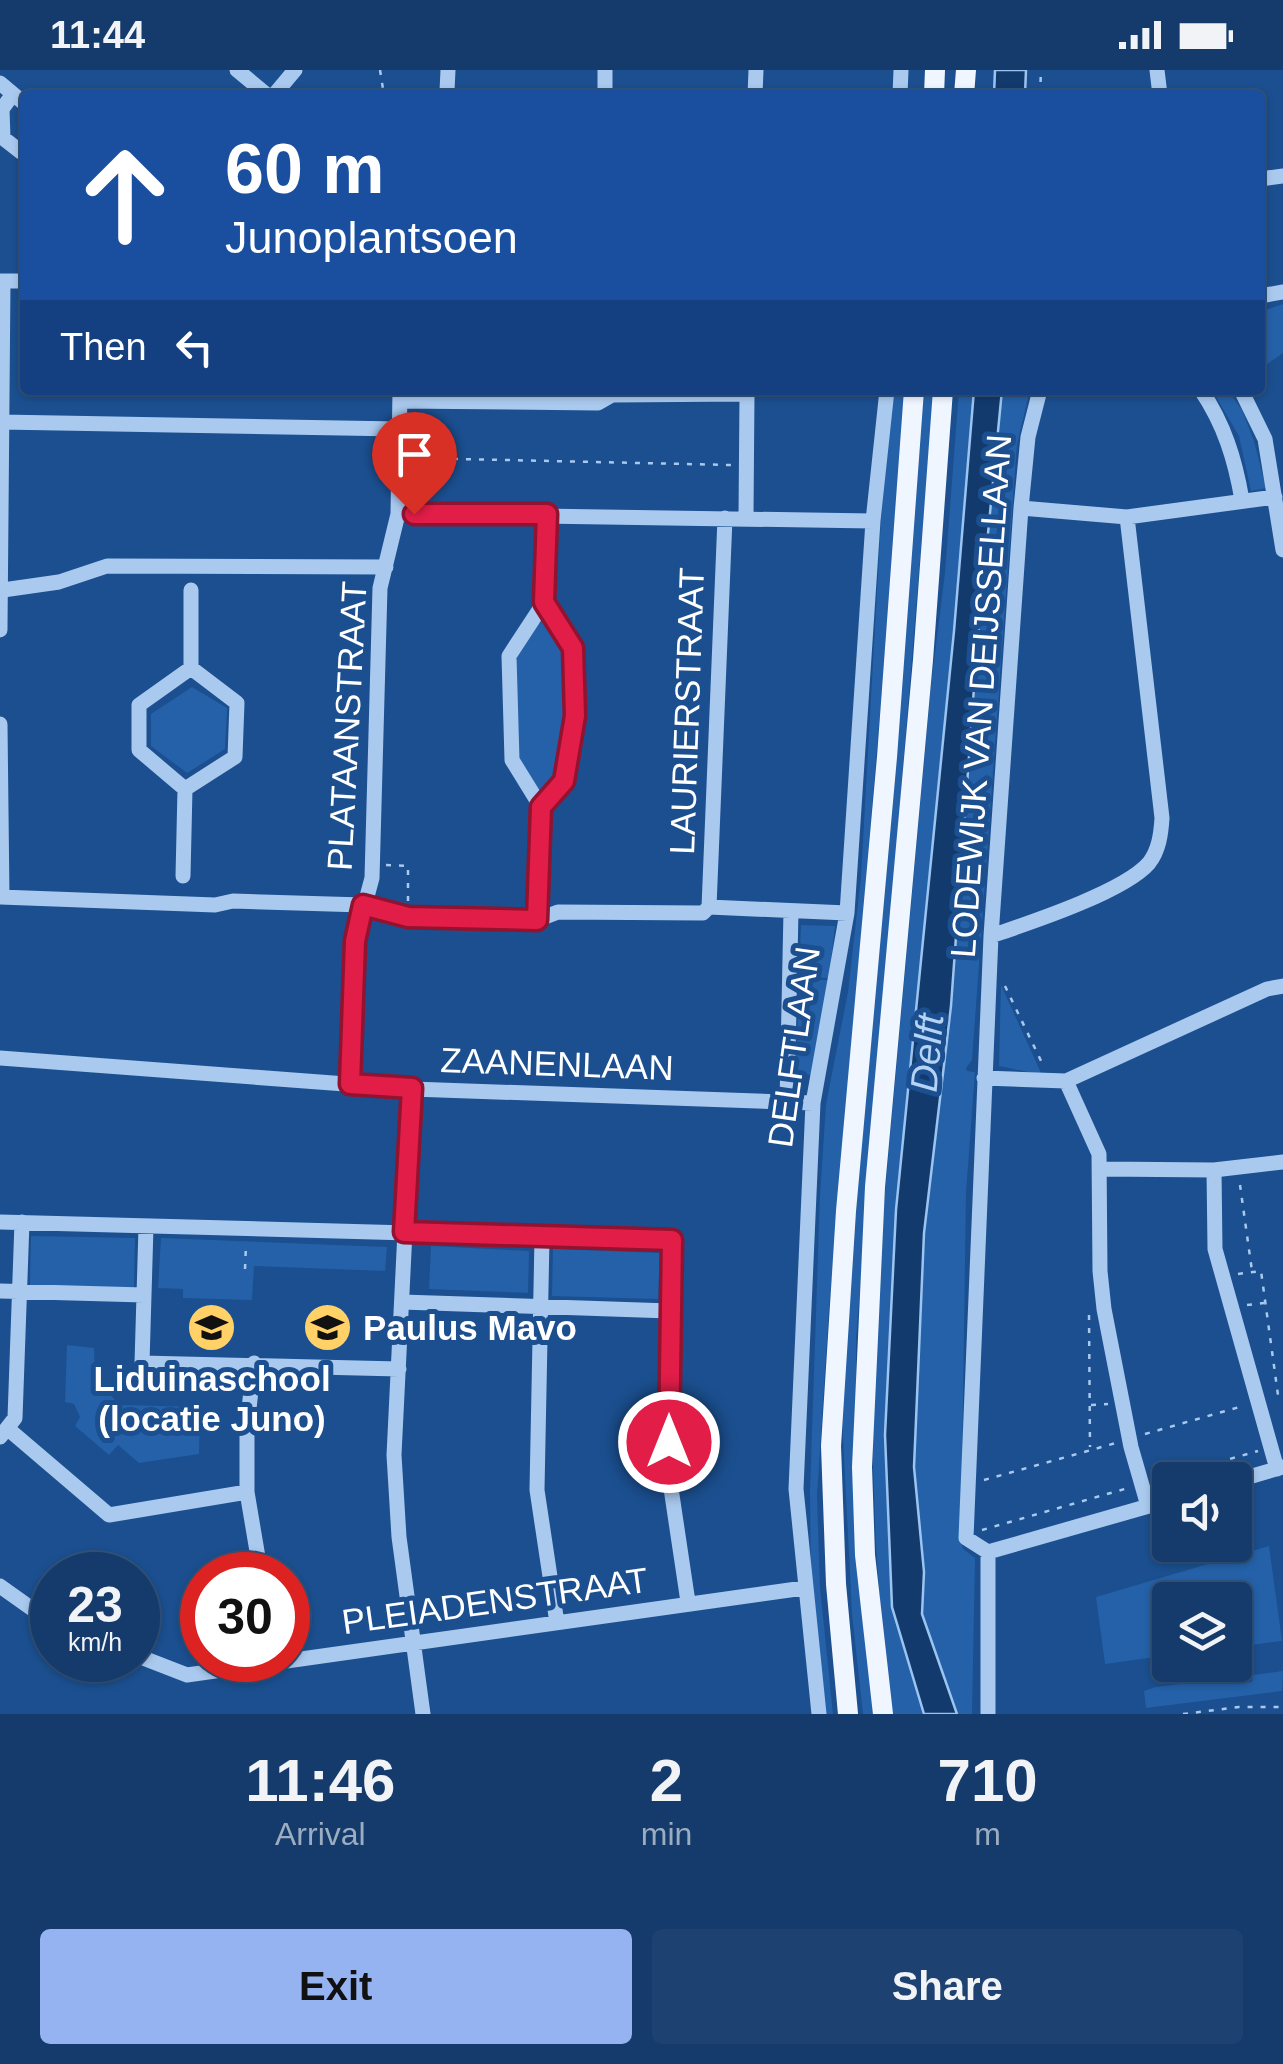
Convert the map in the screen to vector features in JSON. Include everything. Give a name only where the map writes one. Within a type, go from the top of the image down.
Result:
[{"type":"main road","name":"DELFTLAAN","points":[[848,1714],[836,1584],[831,1446],[914,395]]},
{"type":"main road","points":[[882,1714],[865,1556],[862,1467],[875,1187],[924,660],[944,395]]},
{"type":"street","points":[[237,70],[263,90]]},
{"type":"street","points":[[275,90],[295,70]]},
{"type":"street","points":[[0,83],[19,99],[2,110],[3,138],[20,151]]},
{"type":"street","points":[[0,630],[1,281]]},
{"type":"street","points":[[400,396],[598,402],[608,395]]},
{"type":"street","points":[[746,517],[747,395]]},
{"type":"street","name":"DELFTLAAN","points":[[820,1714],[796,1489],[813,1104],[846,912],[872,521],[886,395]]},
{"type":"street","name":"LODEWIJK VAN DEIJSSELLAAN","points":[[966,1534],[991,936],[1021,508],[1028,437],[1039,395]]},
{"type":"street","points":[[1204,395],[1228,438],[1242,500]]},
{"type":"street","points":[[1243,395],[1265,439],[1283,550]]},
{"type":"street","name":"PLATAANSTRAAT","points":[[350,1084],[355,941],[373,865],[380,588],[398,514],[400,396]]},
{"type":"street","points":[[1,422],[399,429]]},
{"type":"street","points":[[1021,508],[1126,517],[1276,497]]},
{"type":"street","points":[[398,514],[872,521]]},
{"type":"street","points":[[537,920],[541,807],[512,760],[509,656],[544,602],[547,514]]},
{"type":"street","points":[[991,936],[1136,876],[1152,860],[1160,840],[1162,818],[1126,517]]},
{"type":"street","name":"LAURIERSTRAAT","points":[[710,907],[725,518]]},
{"type":"street","points":[[2,590],[59,582],[107,566],[191,576],[386,567]]},
{"type":"street","points":[[191,576],[191,668]]},
{"type":"street","points":[[541,807],[564,781],[575,716],[573,648],[544,602]]},
{"type":"street","points":[[186,789],[139,750],[139,705],[191,668]]},
{"type":"street","points":[[186,789],[235,756],[237,704],[191,668]]},
{"type":"street","points":[[0,724],[1,897],[183,890],[215,905],[233,901],[363,905],[408,917],[537,920],[558,912],[703,912],[710,907],[846,912]]},
{"type":"street","points":[[183,890],[186,789]]},
{"type":"street","name":"DELFTLAAN","points":[[787,1102],[792,911]]},
{"type":"street","points":[[984,1078],[1058,1081],[1266,989],[1283,986]]},
{"type":"street","name":"ZAANENLAAN","points":[[0,1058],[412,1088],[813,1104]]},
{"type":"street","points":[[1058,1081],[1100,1154],[1100,1271],[1104,1304],[1129,1439],[1148,1506]]},
{"type":"street","points":[[412,1088],[394,1454],[398,1521],[423,1714]]},
{"type":"street","points":[[1102,1169],[1214,1170],[1283,1162]]},
{"type":"street","points":[[1214,1170],[1216,1248],[1270,1448],[1280,1468],[1252,1476]]},
{"type":"street","points":[[0,1222],[672,1240],[668,1475],[688,1602]]},
{"type":"street","points":[[22,1222],[15,1418],[4,1433],[110,1515],[248,1492]]},
{"type":"street","points":[[146,1228],[142,1363],[254,1363],[398,1370]]},
{"type":"street","points":[[542,1238],[537,1490],[557,1623]]},
{"type":"street","points":[[0,1291],[144,1294]]},
{"type":"street","points":[[402,1302],[670,1311]]},
{"type":"street","points":[[254,1363],[247,1427],[248,1492],[257,1552]]},
{"type":"street","points":[[966,1534],[966,1538],[988,1552],[1152,1505]]},
{"type":"street","points":[[988,1552],[988,1714]]},
{"type":"street","points":[[0,1586],[30,1608]]},
{"type":"street","name":"PLEIADENSTRAAT","points":[[310,1657],[804,1588]]},
{"type":"path","points":[[399,458],[747,465]]},
{"type":"path","points":[[373,865],[408,866],[408,917]]},
{"type":"path","points":[[1005,985],[1058,1081]]},
{"type":"path","points":[[1238,1167],[1252,1272]]},
{"type":"path","points":[[245,1269],[247,1228]]},
{"type":"path","points":[[968,1484],[1278,1395],[1260,1272],[1222,1275]]},
{"type":"path","points":[[1231,1306],[1265,1303]]},
{"type":"path","points":[[1090,1449],[1088,1305],[1104,1304]]},
{"type":"path","points":[[1220,1462],[1270,1448]]},
{"type":"path","points":[[966,1534],[1152,1481]]},
{"type":"path","points":[[1183,1714],[1239,1707],[1283,1708]]},
{"type":"shaded area","points":[[1283,304],[1283,353],[1265,366],[1265,310]]},
{"type":"shaded area","points":[[893,395],[904,395],[817,1496],[820,1587],[833,1714],[826,1714],[811,1588],[810,1491],[820,1195],[826,1104],[848,992],[861,877],[881,520]]},
{"type":"shaded area","points":[[923,395],[934,395],[856,1339],[856,1528],[873,1714],[863,1714],[852,1614],[841,1398]]},
{"type":"shaded area","points":[[959,395],[974,395],[896,1210],[885,1435],[892,1607],[924,1714],[892,1714],[876,1546],[872,1433],[879,1259],[931,685],[945,573]]},
{"type":"shaded area","points":[[1002,395],[1029,395],[1017,444],[972,1060],[966,1068],[975,1072],[966,1192],[961,1542],[963,1549],[975,1558],[972,1714],[957,1714],[922,1614],[924,1572],[914,1467],[924,1233],[951,1006],[977,646]]},
{"type":"shaded area","points":[[1215,395],[1232,395],[1242,410],[1266,488],[1251,491],[1239,436]]},
{"type":"shaded area","points":[[548,618],[570,655],[570,742],[561,779],[541,807],[516,757],[514,658],[531,629]]},
{"type":"shaded area","points":[[192,687],[227,708],[225,749],[187,773],[151,746],[151,714]]},
{"type":"shaded area","points":[[801,925],[835,926],[829,978],[799,977]]},
{"type":"shaded area","points":[[799,980],[829,980],[811,1075],[804,1074],[803,1078],[796,1078]]},
{"type":"shaded area","points":[[1001,985],[1042,1075],[999,1066]]},
{"type":"shaded area","points":[[31,1236],[135,1238],[134,1288],[30,1285]]},
{"type":"shaded area","points":[[161,1238],[387,1247],[385,1271],[254,1266],[252,1300],[183,1298],[183,1289],[158,1288]]},
{"type":"shaded area","points":[[431,1246],[529,1251],[528,1293],[429,1289]]},
{"type":"shaded area","points":[[553,1249],[660,1253],[658,1299],[552,1296]]},
{"type":"shaded area","points":[[67,1345],[94,1348],[95,1379],[120,1405],[200,1407],[199,1454],[139,1463],[118,1445],[109,1455],[75,1426],[80,1417],[74,1404],[65,1402]]},
{"type":"shaded area","points":[[1269,1546],[1282,1641],[1252,1645],[1252,1582],[1152,1582],[1152,1657],[1105,1664],[1096,1597],[1215,1562],[1252,1562],[1252,1551]]},
{"type":"shaded area","points":[[1283,1671],[1282,1691],[1146,1708],[1144,1691],[1156,1687],[1252,1682],[1253,1675]]},
{"type":"water","points":[[995,70],[1026,70],[1025,90],[994,90]]},
{"type":"water","name":"Delft","points":[[974,395],[1002,395],[977,646],[951,1006],[924,1233],[914,1467],[924,1572],[922,1614],[957,1714],[924,1714],[892,1607],[885,1435],[896,1210]]},
{"type":"place","name":"Liduinaschool (locatie Juno)","points":[[212,1327]]},
{"type":"place","name":"Paulus Mavo","points":[[328,1328]]},
{"type":"route","points":[[414,514],[547,514],[544,602],[573,648],[575,716],[571,753],[564,781],[541,807],[537,920],[408,917],[363,905],[355,941],[350,1084],[412,1088],[404,1232],[672,1240],[669,1442]]}]
